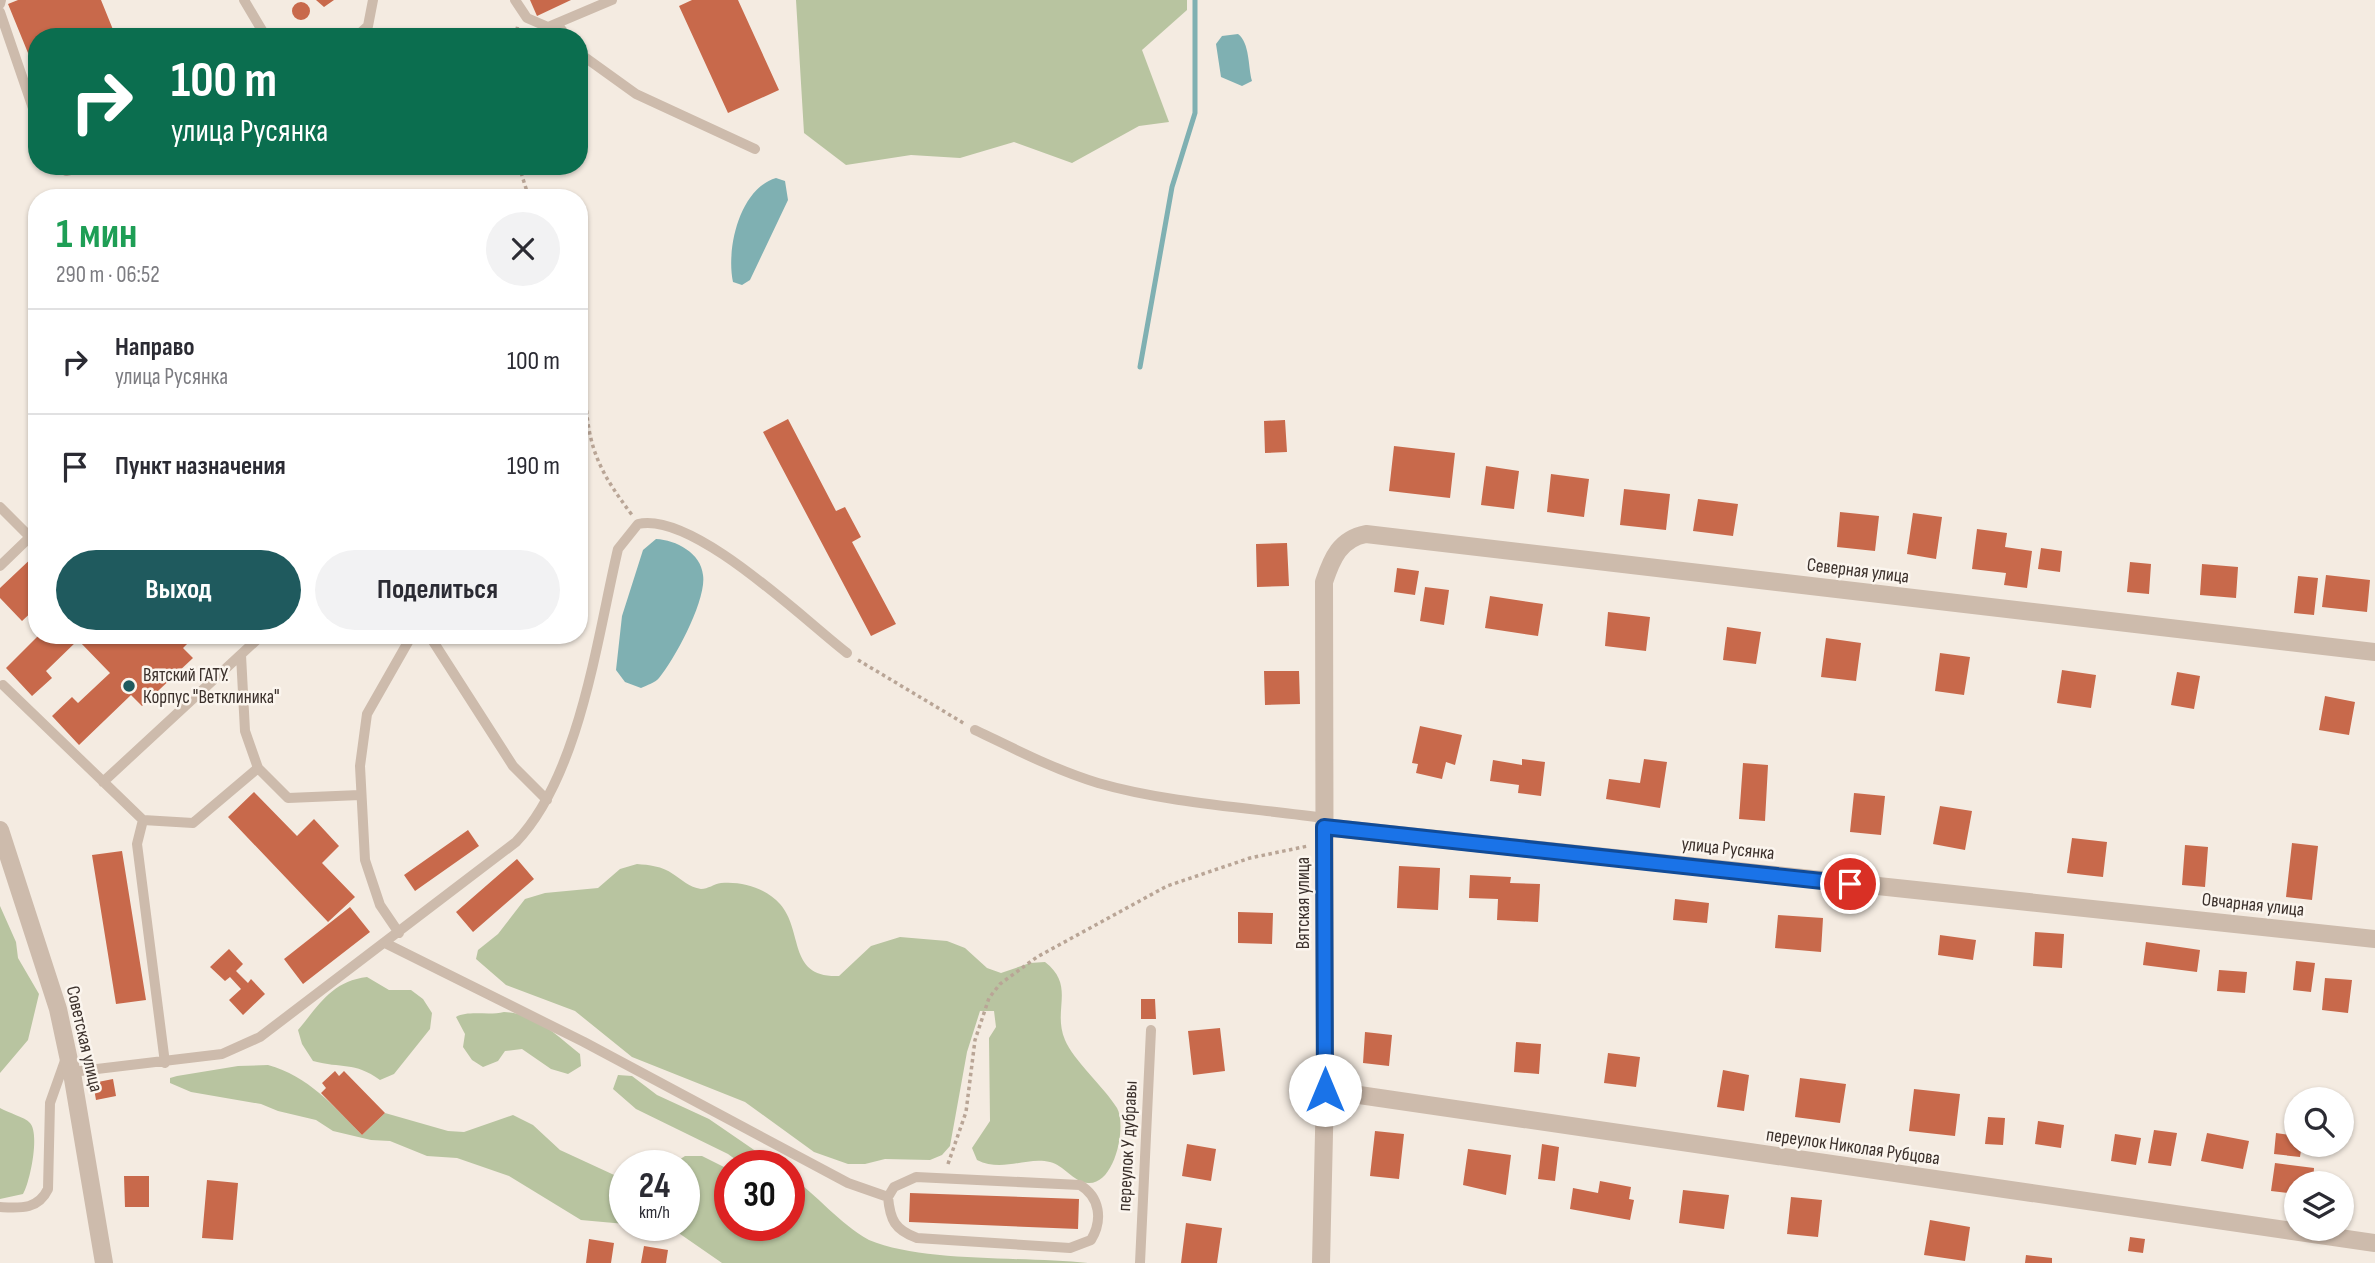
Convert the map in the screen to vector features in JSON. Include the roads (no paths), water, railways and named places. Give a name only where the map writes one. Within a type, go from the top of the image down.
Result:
[{"type":"street","name":"Северная улица","points":[[1340,547],[1353,537],[1366,534],[2375,652]]},
{"type":"street","name":"Вятская улица","points":[[1321,1263],[1325,1090],[1324,582],[1340,547]]},
{"type":"street","name":"улица Русянка","points":[[1324,829],[2127,913]]},
{"type":"street","name":"Советская улица","points":[[0,830],[58,1009],[72,1072],[104,1263]]},
{"type":"street","name":"Овчарная улица","points":[[2127,913],[2375,939]]},
{"type":"street","name":"переулок Николая Рубцова","points":[[1325,1090],[2375,1243]]},
{"type":"lane","points":[[244,0],[261,28]]},
{"type":"lane","points":[[366,28],[373,0]]},
{"type":"lane","points":[[514,0],[527,18],[548,27],[612,0]]},
{"type":"lane","points":[[0,12],[28,94]]},
{"type":"lane","points":[[588,59],[636,94],[755,149]]},
{"type":"lane","points":[[0,507],[28,530]]},
{"type":"lane","points":[[72,1072],[165,1063],[222,1054],[260,1037],[516,842],[533,825],[565,765],[618,549],[638,524],[657,523],[726,556],[848,653]]},
{"type":"lane","points":[[0,566],[28,539]]},
{"type":"lane","points":[[103,782],[253,644]]},
{"type":"lane","points":[[399,933],[380,905],[370,882],[365,860],[360,795],[362,737],[367,714],[407,644]]},
{"type":"lane","points":[[435,644],[513,766],[547,800]]},
{"type":"lane","points":[[241,655],[245,731],[258,768],[288,799],[360,795]]},
{"type":"lane","points":[[3,685],[143,820],[193,823],[258,768]]},
{"type":"lane","points":[[975,730],[1058,770],[1100,783],[1324,829]]},
{"type":"lane","points":[[143,820],[138,844],[165,1063]]},
{"type":"lane","points":[[385,943],[584,1042],[848,1183],[888,1197]]},
{"type":"lane","name":"переулок У дубравы","points":[[1140,1263],[1151,1030]]},
{"type":"lane","points":[[0,1207],[30,1207],[44,1198],[48,1189],[50,1102],[68,1054]]},
{"type":"lane","points":[[941,1177],[1080,1185],[1092,1192],[1097,1202],[1097,1230],[1091,1240],[1070,1248],[917,1238],[897,1227],[890,1216],[888,1197],[894,1187],[904,1180],[941,1177]]},
{"type":"water","points":[[1238,34],[1247,49],[1252,81],[1242,86],[1221,77],[1216,44],[1222,36]]},
{"type":"water","points":[[776,178],[785,181],[788,200],[750,280],[742,285],[733,282],[731,269],[734,238],[744,207],[763,184]]},
{"type":"water","points":[[656,539],[672,542],[693,554],[701,567],[703,586],[695,613],[666,669],[657,680],[641,688],[625,682],[616,670],[622,616],[643,550]]},
{"type":"waterway","points":[[1140,367],[1172,187],[1195,113],[1195,0]]},
{"type":"place","name":"Вятский ГАТУ. Корпус \"Ветклиника\"","points":[[129,686]]}]
